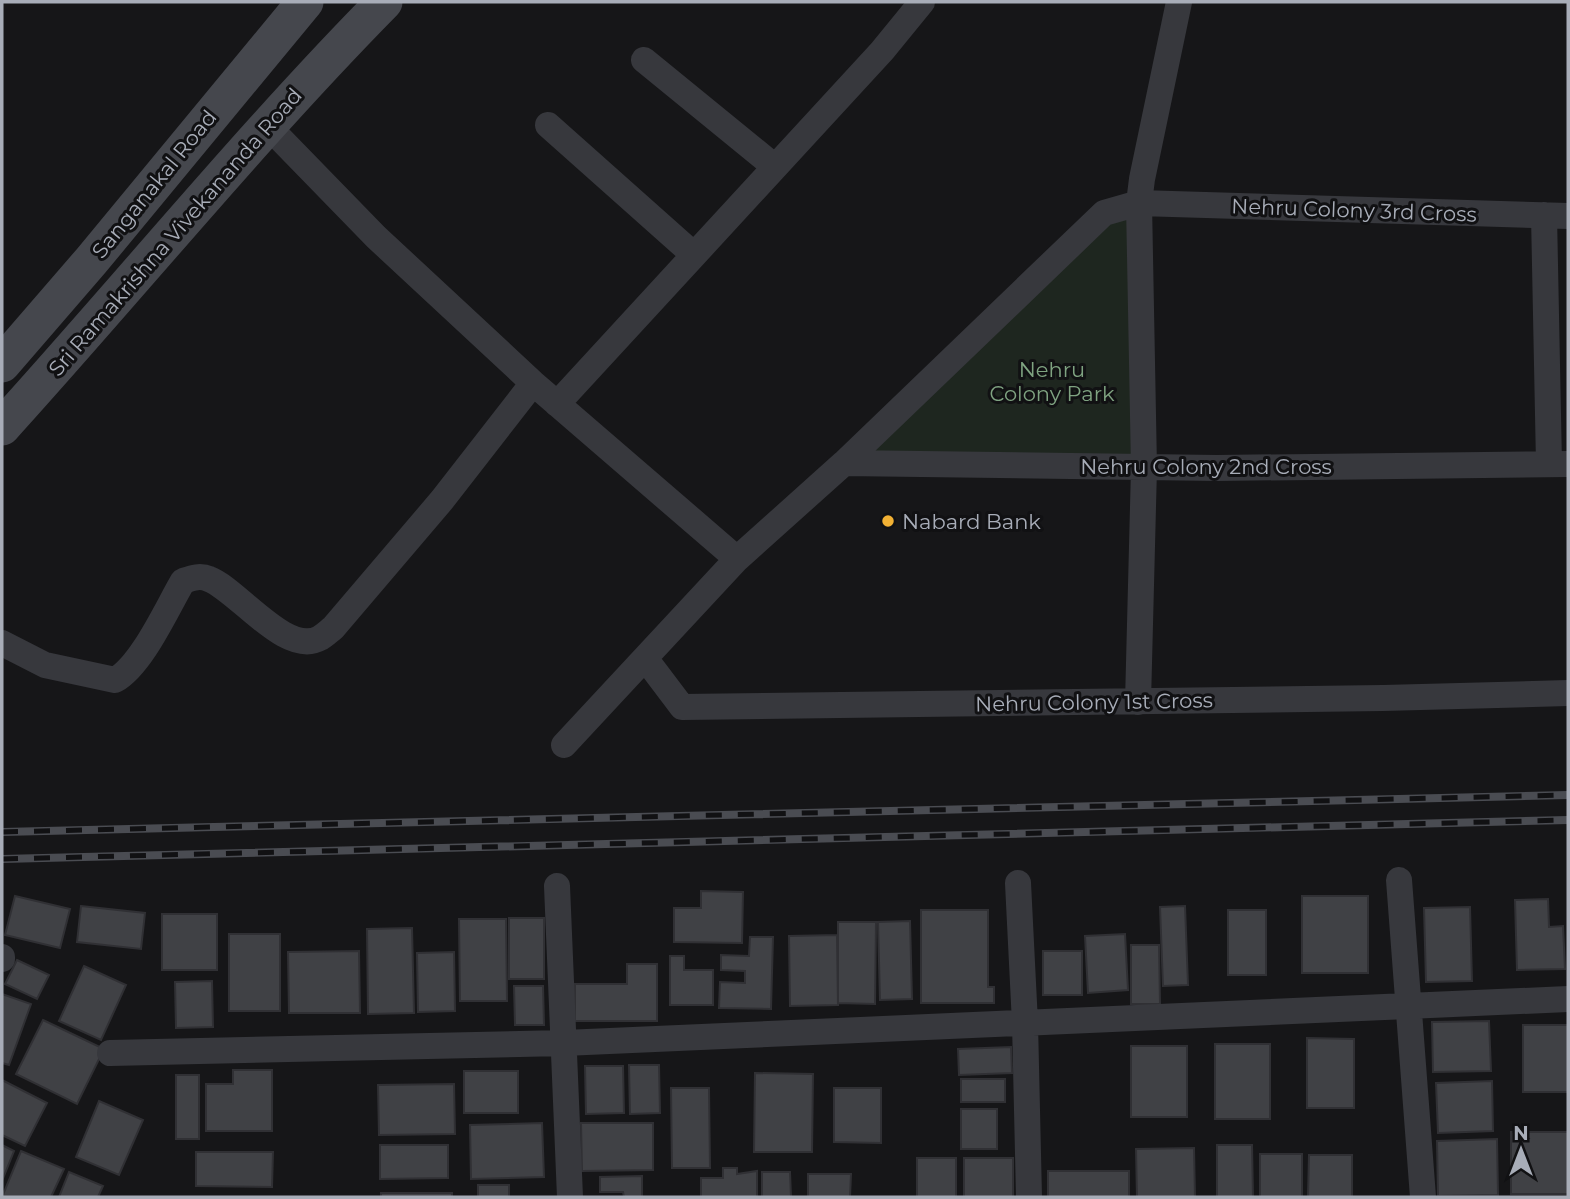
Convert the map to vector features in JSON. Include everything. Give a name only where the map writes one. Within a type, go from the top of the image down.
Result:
[{"type":"main road","name":"Sanganakal Road","points":[[2,364],[91,261],[305,2]]},
{"type":"main road","points":[[319,2],[348,38],[384,2]]},
{"type":"main road","points":[[2,400],[358,2]]},
{"type":"main road","name":"Sri Ramakrishna Vivekananda Road","points":[[2,427],[69,354],[267,125],[348,38]]},
{"type":"street","points":[[557,404],[881,51],[922,2]]},
{"type":"street","points":[[1138,702],[1144,468],[1140,191],[1179,2]]},
{"type":"street","points":[[644,60],[775,167]]},
{"type":"street","points":[[267,125],[376,237],[533,383],[737,559]]},
{"type":"street","points":[[548,125],[694,255]]},
{"type":"street","name":"Nehru Colony 3rd Cross","points":[[564,745],[737,559],[844,463],[1104,213],[1140,191],[1556,215]]},
{"type":"street","points":[[1556,215],[1559,464]]},
{"type":"street","points":[[2,643],[45,665],[116,680],[127,673],[183,581],[196,576],[211,579],[283,634],[305,642],[319,639],[333,628],[442,500],[533,383]]},
{"type":"street","name":"Nehru Colony 2nd Cross","points":[[844,463],[1144,468],[1559,464]]},
{"type":"street","name":"Nehru Colony 1st Cross","points":[[645,658],[682,707],[1138,702],[1568,693]]},
{"type":"street","points":[[1399,880],[1423,1197]]},
{"type":"street","points":[[1018,883],[1029,1197]]},
{"type":"street","points":[[557,886],[570,1197]]},
{"type":"street","points":[[110,1053],[564,1043],[1568,999]]},
{"type":"green space","name":"Nehru Colony Park","points":[[1132,217],[1136,463],[860,456],[1105,219]]},
{"type":"building","points":[[701,891],[743,892],[742,943],[674,942],[674,908],[701,908]]},
{"type":"building","points":[[15,896],[70,909],[60,948],[5,935]]},
{"type":"building","points":[[1302,896],[1368,896],[1368,973],[1302,973]]},
{"type":"building","points":[[1548,899],[1549,927],[1563,926],[1565,969],[1517,970],[1515,900]]},
{"type":"building","points":[[81,906],[145,913],[141,949],[77,942]]},
{"type":"building","points":[[1185,906],[1188,985],[1163,986],[1160,907]]},
{"type":"building","points":[[1470,907],[1472,981],[1426,982],[1424,908]]},
{"type":"building","points":[[921,910],[988,910],[988,987],[994,987],[994,1003],[921,1003]]},
{"type":"building","points":[[1228,910],[1266,910],[1266,975],[1228,975]]},
{"type":"building","points":[[162,914],[217,914],[217,970],[162,970]]},
{"type":"building","points":[[509,918],[544,918],[544,979],[509,979]]},
{"type":"building","points":[[459,919],[506,919],[507,1001],[460,1001]]},
{"type":"building","points":[[910,921],[912,999],[880,1000],[878,922]]},
{"type":"building","points":[[838,922],[876,922],[875,1004],[838,1003]]},
{"type":"building","points":[[412,928],[414,1013],[368,1014],[367,929]]},
{"type":"building","points":[[229,934],[280,934],[280,1011],[229,1011]]},
{"type":"building","points":[[1125,934],[1128,990],[1088,993],[1085,936]]},
{"type":"building","points":[[837,935],[838,1005],[790,1006],[789,936]]},
{"type":"building","points":[[750,937],[773,937],[771,1009],[719,1008],[720,982],[745,983],[745,971],[721,970],[721,955],[749,956]]},
{"type":"building","points":[[1131,945],[1159,945],[1160,1004],[1131,1004]]},
{"type":"building","points":[[359,951],[360,1013],[289,1013],[288,952]]},
{"type":"building","points":[[1043,951],[1082,951],[1082,995],[1043,995]]},
{"type":"building","points":[[454,952],[455,1011],[418,1012],[417,953]]},
{"type":"building","points":[[670,956],[684,956],[684,970],[713,970],[713,1005],[670,1005]]},
{"type":"building","points":[[17,960],[49,975],[37,999],[5,984]]},
{"type":"building","points":[[627,964],[657,964],[657,1021],[575,1021],[575,984],[627,984]]},
{"type":"building","points":[[84,966],[126,985],[101,1040],[59,1021]]},
{"type":"building","points":[[212,981],[213,1027],[176,1028],[175,982]]},
{"type":"building","points":[[514,986],[543,986],[544,1025],[515,1025]]},
{"type":"building","points":[[2,994],[31,1004],[9,1065],[2,1063]]},
{"type":"building","points":[[43,1020],[104,1049],[77,1104],[16,1074]]},
{"type":"building","points":[[1489,1021],[1491,1071],[1433,1072],[1432,1022]]},
{"type":"building","points":[[1523,1025],[1568,1025],[1568,1092],[1523,1092]]},
{"type":"building","points":[[1307,1038],[1354,1039],[1354,1108],[1307,1108]]},
{"type":"building","points":[[1215,1044],[1270,1044],[1270,1119],[1215,1119]]},
{"type":"building","points":[[1131,1046],[1187,1046],[1187,1117],[1131,1117]]},
{"type":"building","points":[[1011,1047],[1012,1073],[959,1075],[958,1049]]},
{"type":"building","points":[[629,1065],[659,1065],[660,1113],[630,1114]]},
{"type":"building","points":[[585,1066],[623,1066],[624,1113],[586,1114]]},
{"type":"building","points":[[233,1070],[272,1070],[272,1131],[206,1131],[206,1084],[233,1084]]},
{"type":"building","points":[[464,1071],[518,1071],[518,1113],[464,1113]]},
{"type":"building","points":[[755,1073],[813,1074],[812,1152],[754,1152]]},
{"type":"building","points":[[176,1075],[199,1075],[199,1139],[176,1139]]},
{"type":"building","points":[[961,1079],[1005,1079],[1005,1102],[961,1102]]},
{"type":"building","points":[[2,1080],[47,1103],[25,1146],[2,1135]]},
{"type":"building","points":[[1492,1081],[1493,1131],[1438,1133],[1436,1083]]},
{"type":"building","points":[[454,1084],[455,1134],[379,1135],[378,1085]]},
{"type":"building","points":[[671,1088],[709,1088],[710,1168],[672,1168]]},
{"type":"building","points":[[834,1088],[881,1088],[881,1143],[834,1142]]},
{"type":"building","points":[[99,1101],[143,1120],[119,1175],[76,1157]]},
{"type":"building","points":[[961,1109],[997,1109],[997,1149],[961,1149]]},
{"type":"building","points":[[542,1123],[544,1177],[471,1179],[470,1125]]},
{"type":"building","points":[[581,1123],[653,1123],[653,1170],[582,1171]]},
{"type":"building","points":[[1511,1132],[1568,1132],[1568,1194],[1511,1194]]},
{"type":"building","points":[[1497,1139],[1498,1195],[1438,1196],[1437,1141]]},
{"type":"building","points":[[2,1145],[14,1151],[2,1181]]},
{"type":"building","points":[[380,1145],[448,1145],[448,1178],[380,1179]]},
{"type":"building","points":[[1217,1145],[1252,1145],[1253,1197],[1217,1197]]},
{"type":"building","points":[[1194,1148],[1195,1197],[1137,1197],[1136,1149]]},
{"type":"building","points":[[21,1151],[64,1169],[51,1197],[2,1197]]},
{"type":"building","points":[[196,1152],[273,1152],[272,1187],[196,1186]]},
{"type":"building","points":[[1260,1154],[1302,1154],[1302,1197],[1260,1197]]},
{"type":"building","points":[[1309,1155],[1352,1155],[1352,1197],[1308,1197]]},
{"type":"building","points":[[917,1158],[956,1158],[956,1197],[917,1197]]},
{"type":"building","points":[[964,1158],[1013,1158],[1013,1197],[964,1197]]},
{"type":"building","points":[[723,1168],[737,1168],[737,1174],[757,1171],[757,1197],[701,1197],[701,1178],[723,1178]]},
{"type":"building","points":[[1048,1171],[1129,1171],[1129,1197],[1048,1197]]},
{"type":"building","points":[[69,1172],[103,1186],[98,1197],[59,1197]]},
{"type":"building","points":[[762,1172],[790,1172],[791,1197],[762,1197]]},
{"type":"building","points":[[808,1174],[851,1174],[850,1197],[808,1197]]},
{"type":"building","points":[[642,1176],[642,1197],[624,1197],[623,1192],[600,1192],[600,1177]]},
{"type":"building","points":[[478,1185],[509,1185],[509,1197],[478,1197]]},
{"type":"building","points":[[381,1193],[452,1193],[452,1197],[381,1197]]},
{"type":"railway","points":[[2,832],[1568,795]]},
{"type":"railway","points":[[2,859],[1568,820]]},
{"type":"place","name":"Nabard Bank","points":[[888,521]]}]
